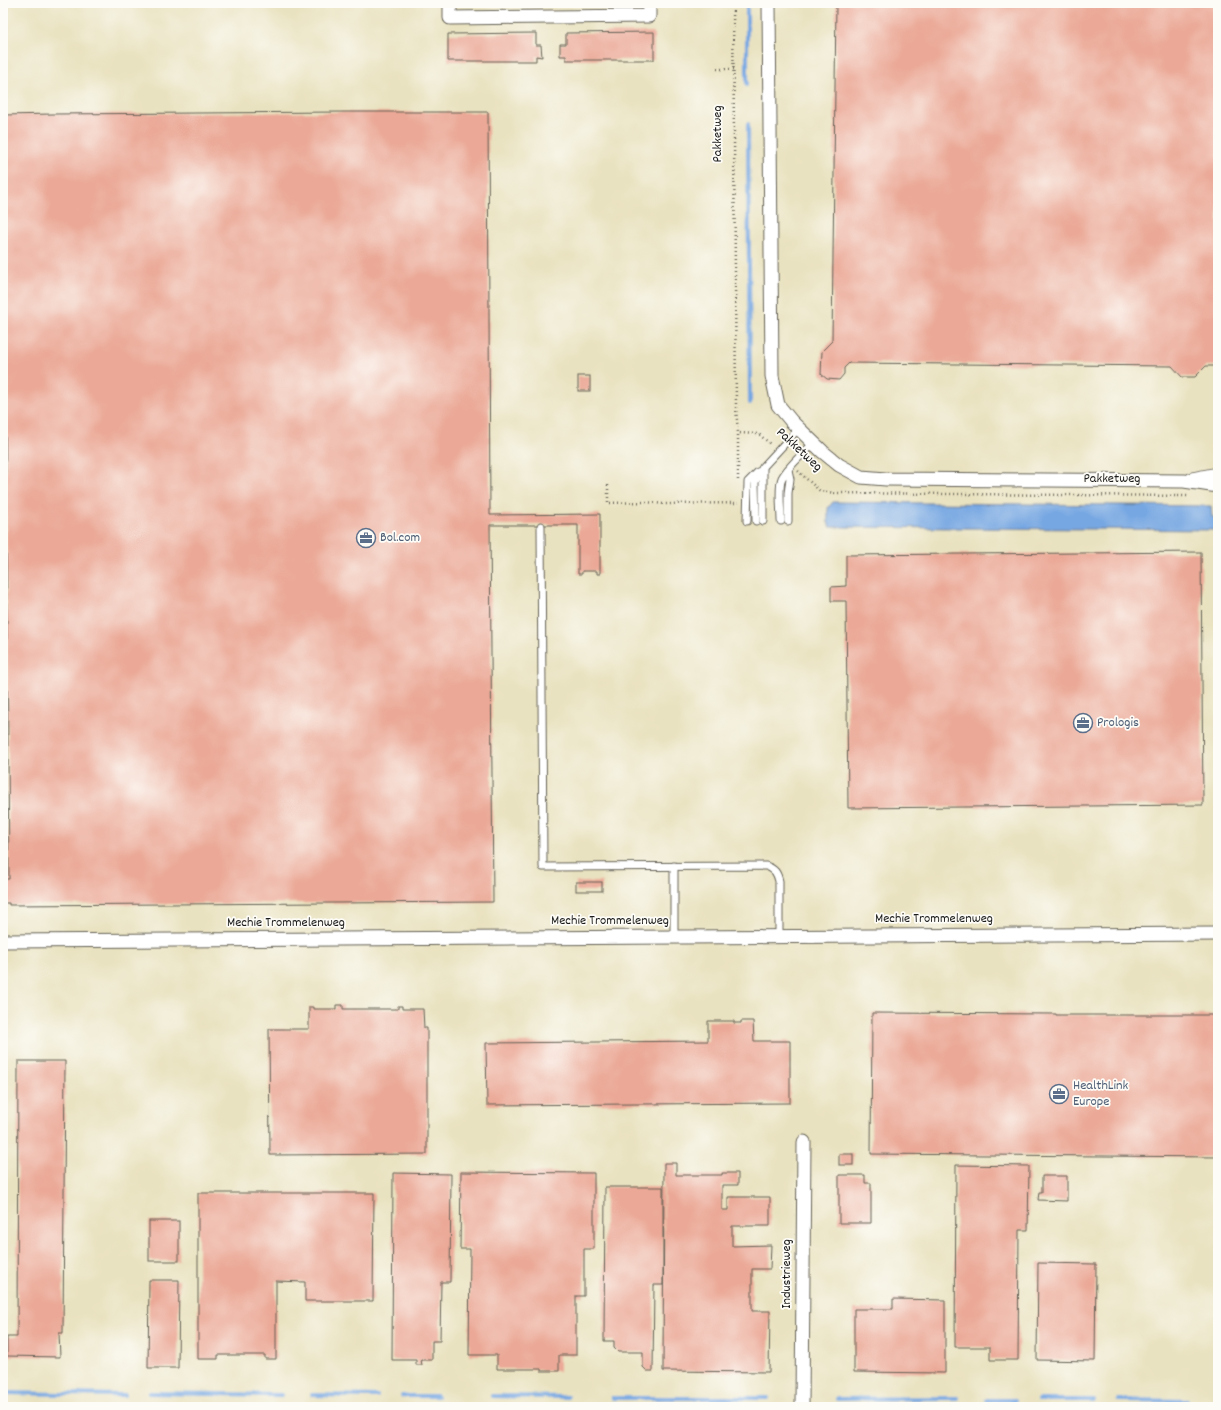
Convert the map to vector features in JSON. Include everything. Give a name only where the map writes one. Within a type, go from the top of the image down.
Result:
[{"type":"street","points":[[450,3],[450,18],[649,16],[648,3]]},
{"type":"street","name":"Pakketweg","points":[[769,3],[772,376],[778,405],[814,443],[838,465],[860,477],[886,479],[1184,481]]},
{"type":"street","points":[[1184,481],[1218,474]]},
{"type":"street","points":[[1184,481],[1218,486]]},
{"type":"street","name":"Mechie Trommelenweg","points":[[3,941],[1218,934]]},
{"type":"street","name":"Industrieweg","points":[[802,1407],[804,1142]]},
{"type":"lane","points":[[747,521],[748,482],[800,428]]},
{"type":"lane","points":[[785,521],[790,468],[814,443]]},
{"type":"lane","points":[[760,521],[763,467]]},
{"type":"lane","points":[[541,526],[543,867],[766,866],[777,872],[779,881],[779,936]]},
{"type":"lane","points":[[674,866],[674,937]]},
{"type":"path","name":"Pakketweg","points":[[734,3],[736,400],[738,433],[759,434],[778,451]]},
{"type":"path","points":[[717,69],[734,69]]},
{"type":"path","points":[[738,433],[738,487]]},
{"type":"path","name":"Pakketweg","points":[[790,468],[820,491],[835,493],[1192,496]]},
{"type":"path","points":[[608,485],[608,502],[646,502],[664,504],[738,503],[738,495]]},
{"type":"water","points":[[833,502],[1211,506],[1212,517],[1218,518],[1218,530],[830,527],[828,522],[828,508]]},
{"type":"building","points":[[836,3],[1218,3],[1218,366],[1206,366],[1195,377],[1182,377],[1172,366],[849,363],[844,368],[844,374],[839,380],[827,379],[821,374],[822,351],[832,341]]},
{"type":"building","points":[[654,32],[654,60],[566,60],[566,56],[560,56],[560,44],[566,44],[566,33]]},
{"type":"building","points":[[536,33],[536,45],[541,45],[542,57],[536,56],[536,61],[448,61],[448,34]]},
{"type":"building","points":[[488,112],[490,515],[600,514],[600,574],[597,574],[597,571],[582,571],[582,574],[578,574],[578,525],[490,525],[493,902],[9,905],[9,903],[3,903],[3,879],[9,879],[3,115]]},
{"type":"building","points":[[578,376],[590,376],[590,391],[578,391]]},
{"type":"building","points":[[1201,552],[1203,805],[848,808],[846,601],[831,601],[831,587],[846,586],[846,555]]},
{"type":"building","points":[[576,882],[602,882],[602,891],[576,891]]},
{"type":"building","points":[[336,1005],[343,1005],[343,1009],[398,1009],[398,1006],[402,1006],[402,1009],[423,1009],[424,1028],[427,1028],[427,1154],[270,1155],[269,1029],[309,1029],[309,1007],[313,1007],[313,1009],[336,1009]]},
{"type":"building","points":[[872,1013],[1218,1015],[1218,1157],[871,1154]]},
{"type":"building","points":[[708,1021],[734,1021],[734,1023],[741,1023],[741,1021],[753,1021],[754,1041],[790,1041],[790,1103],[487,1105],[486,1043],[708,1041]]},
{"type":"building","points":[[18,1061],[65,1061],[63,1333],[59,1333],[60,1357],[7,1356],[7,1337],[17,1337]]},
{"type":"building","points":[[839,1154],[853,1154],[853,1165],[839,1165]]},
{"type":"building","points":[[664,1163],[676,1163],[676,1175],[722,1175],[722,1173],[738,1173],[738,1185],[722,1185],[722,1210],[728,1210],[728,1197],[770,1197],[770,1226],[732,1226],[732,1246],[771,1245],[770,1269],[752,1269],[752,1311],[770,1311],[769,1372],[663,1371]]},
{"type":"building","points":[[956,1165],[1029,1166],[1028,1230],[1019,1230],[1018,1360],[990,1360],[990,1347],[955,1347]]},
{"type":"building","points":[[461,1172],[594,1173],[594,1249],[584,1249],[584,1296],[576,1296],[576,1355],[559,1355],[559,1371],[541,1371],[541,1369],[497,1369],[497,1355],[469,1355],[470,1249],[460,1249]]},
{"type":"building","points":[[393,1173],[451,1174],[450,1282],[441,1282],[440,1341],[432,1341],[432,1360],[421,1360],[422,1365],[416,1365],[416,1360],[392,1360]]},
{"type":"building","points":[[839,1175],[865,1175],[865,1183],[871,1183],[871,1223],[839,1223]]},
{"type":"building","points":[[1042,1176],[1067,1176],[1067,1201],[1038,1200],[1039,1192],[1042,1192]]},
{"type":"building","points":[[605,1187],[663,1187],[663,1285],[654,1285],[653,1371],[647,1371],[643,1367],[643,1352],[618,1352],[614,1348],[614,1341],[604,1341]]},
{"type":"building","points":[[198,1193],[374,1193],[373,1301],[305,1301],[305,1282],[276,1281],[276,1359],[265,1359],[265,1355],[218,1355],[218,1359],[198,1359]]},
{"type":"building","points":[[149,1221],[179,1221],[179,1261],[149,1261]]},
{"type":"building","points":[[1038,1263],[1096,1264],[1095,1361],[1037,1360]]},
{"type":"building","points":[[149,1280],[179,1280],[178,1368],[148,1368]]},
{"type":"building","points":[[893,1299],[945,1300],[945,1373],[854,1372],[854,1309],[893,1309]]},
{"type":"waterway","points":[[747,3],[747,84]]},
{"type":"waterway","points":[[748,124],[750,403]]},
{"type":"waterway","points":[[3,1393],[125,1395]]},
{"type":"waterway","points":[[150,1393],[281,1395]]},
{"type":"waterway","points":[[312,1395],[377,1396]]},
{"type":"waterway","points":[[402,1396],[437,1396]]},
{"type":"waterway","points":[[492,1396],[567,1397]]},
{"type":"waterway","points":[[612,1398],[768,1398]]},
{"type":"waterway","points":[[837,1399],[958,1398]]},
{"type":"waterway","points":[[987,1400],[1015,1400]]},
{"type":"waterway","points":[[1039,1400],[1093,1400]]},
{"type":"waterway","points":[[1119,1400],[1187,1401]]},
{"type":"place","name":"Bol.com","points":[[366,538]]},
{"type":"place","name":"Prologis","points":[[1083,723]]},
{"type":"place","name":"HealthLink Europe","points":[[1059,1094]]}]
